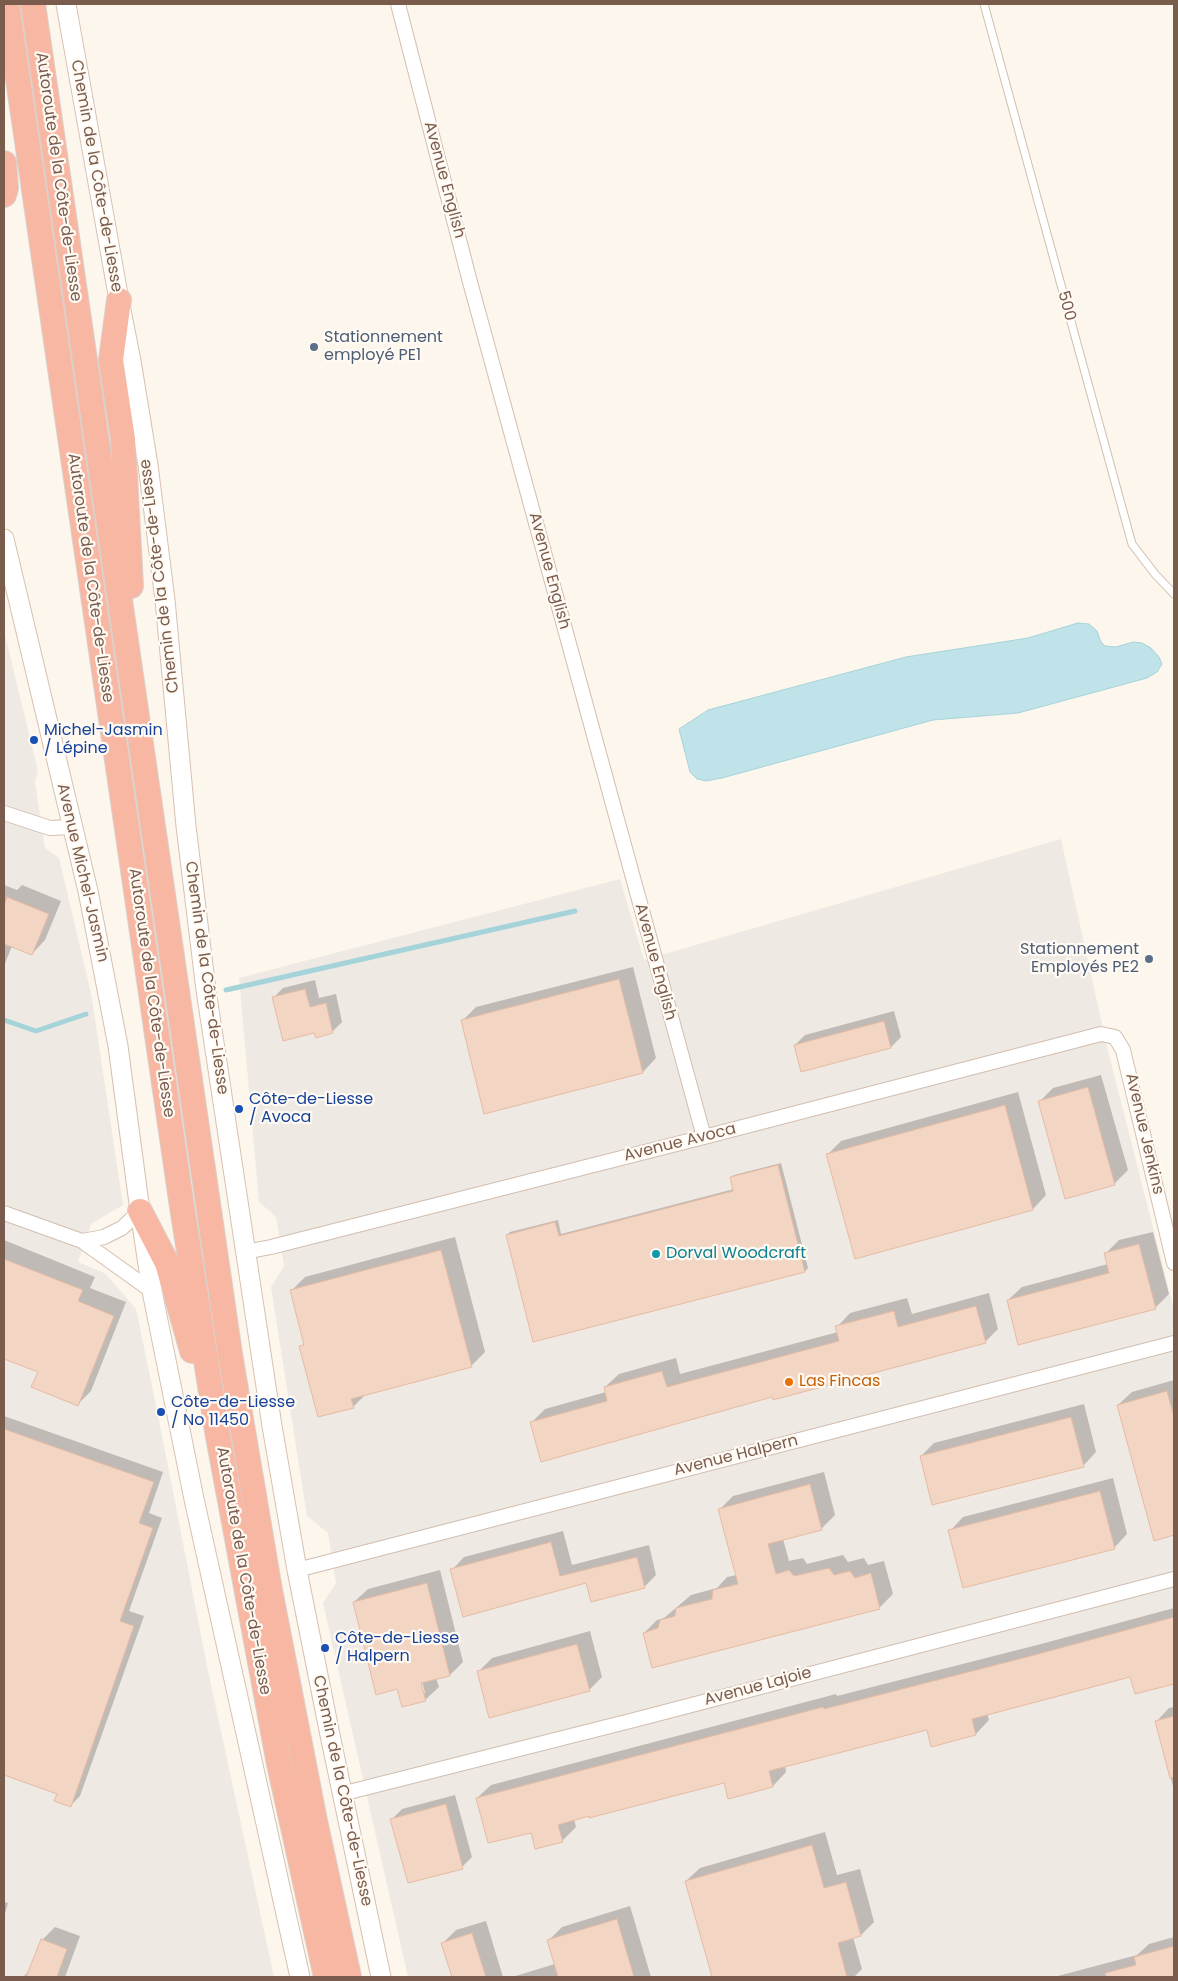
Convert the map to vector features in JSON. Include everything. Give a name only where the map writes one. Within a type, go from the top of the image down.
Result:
[{"type":"highway","name":"Autoroute de la Côte-de-Liesse","points":[[7,4],[181,1198],[217,1431],[279,1764],[326,1977]]},
{"type":"highway","name":"Autoroute de la Côte-de-Liesse","points":[[33,4],[207,1208],[255,1507],[313,1812],[349,1977]]},
{"type":"highway","points":[[4,163],[6,188],[4,195]]},
{"type":"highway","points":[[119,300],[111,360],[123,439],[140,740]]},
{"type":"highway","points":[[140,1211],[167,1263],[217,1431]]},
{"type":"main road","name":"Chemin de la Côte-de-Liesse","points":[[66,4],[131,360],[158,533],[190,863],[206,990],[245,1252],[297,1570],[341,1794],[381,1977]]},
{"type":"main road","name":"Avenue Michel-Jasmin","points":[[4,539],[88,891],[114,1021],[140,1211]]},
{"type":"main road","points":[[140,1211],[152,1290],[194,1499],[300,1977]]},
{"type":"street","name":"Avenue English","points":[[398,4],[470,282],[704,1138]]},
{"type":"street","points":[[4,813],[50,828],[72,828]]},
{"type":"street","name":"Avenue Avoca","points":[[245,1252],[704,1138],[1100,1034],[1115,1037]]},
{"type":"street","name":"Avenue Jenkins","points":[[1115,1037],[1124,1050],[1174,1263]]},
{"type":"street","points":[[82,1241],[104,1237],[122,1228],[140,1211]]},
{"type":"street","points":[[4,1213],[82,1241],[152,1290]]},
{"type":"street","name":"Avenue Halpern","points":[[297,1570],[1174,1342]]},
{"type":"street","name":"Avenue Lajoie","points":[[341,1794],[1174,1579]]},
{"type":"lane","name":"500","points":[[984,4],[1132,544],[1155,574],[1174,594]]},
{"type":"shaded area","points":[[4,631],[38,771],[35,782],[45,848],[59,858],[91,993],[123,1205],[91,1224],[78,1262],[106,1274],[136,1309],[208,1671],[274,1977],[4,1977]]},
{"type":"shaded area","points":[[1061,839],[1108,1051],[1174,1310],[1174,1977],[408,1977],[323,1603],[336,1583],[328,1533],[307,1516],[271,1287],[284,1266],[276,1217],[259,1202],[239,978],[620,879],[644,960]]},
{"type":"water","points":[[1078,623],[1089,624],[1097,631],[1101,642],[1105,646],[1116,647],[1133,642],[1142,643],[1151,648],[1162,664],[1157,672],[1147,678],[1018,713],[933,720],[706,781],[697,779],[690,772],[679,729],[708,710],[906,657],[1028,638]]},
{"type":"building","points":[[7,897],[49,914],[32,955],[4,944],[4,906]]},
{"type":"building","points":[[619,979],[643,1073],[484,1114],[461,1020]]},
{"type":"building","points":[[305,989],[310,1007],[326,1003],[333,1033],[316,1038],[314,1033],[283,1041],[272,997]]},
{"type":"building","points":[[884,1021],[891,1048],[801,1072],[794,1045]]},
{"type":"building","points":[[1088,1087],[1115,1185],[1065,1199],[1038,1101]]},
{"type":"building","points":[[1005,1105],[1033,1210],[855,1259],[826,1154]]},
{"type":"building","name":"Dorval Woodcraft","points":[[778,1165],[805,1272],[533,1342],[506,1235],[555,1222],[559,1236],[733,1191],[730,1177]]},
{"type":"building","points":[[1139,1244],[1156,1309],[1018,1345],[1007,1300],[1109,1273],[1104,1253]]},
{"type":"building","points":[[441,1250],[472,1367],[351,1399],[354,1408],[318,1417],[299,1346],[304,1345],[290,1290]]},
{"type":"building","points":[[4,1259],[83,1290],[78,1301],[114,1316],[78,1406],[31,1387],[38,1372],[4,1359]]},
{"type":"building","points":[[976,1306],[986,1343],[773,1400],[772,1397],[541,1462],[530,1422],[607,1401],[604,1387],[662,1371],[667,1387],[839,1341],[835,1326],[894,1311],[898,1327]]},
{"type":"building","points":[[1167,1391],[1174,1417],[1174,1535],[1154,1541],[1117,1405]]},
{"type":"building","points":[[1071,1417],[1084,1467],[932,1505],[920,1456]]},
{"type":"building","points":[[4,1429],[154,1482],[139,1523],[153,1528],[120,1621],[134,1626],[71,1807],[54,1801],[57,1794],[4,1775]]},
{"type":"building","points":[[810,1484],[822,1530],[768,1544],[776,1574],[789,1570],[794,1576],[829,1568],[834,1575],[850,1571],[855,1578],[871,1573],[880,1609],[652,1668],[643,1633],[658,1628],[660,1620],[675,1616],[676,1608],[712,1599],[713,1590],[738,1584],[718,1509]]},
{"type":"building","points":[[1100,1491],[1115,1549],[963,1588],[948,1530]]},
{"type":"building","points":[[551,1542],[560,1576],[637,1557],[645,1588],[591,1602],[586,1583],[463,1617],[450,1569]]},
{"type":"building","points":[[427,1583],[450,1676],[421,1683],[426,1701],[402,1707],[397,1689],[376,1695],[353,1602]]},
{"type":"building","points":[[1174,1617],[1174,1684],[1135,1694],[1130,1677],[972,1719],[976,1735],[931,1747],[927,1730],[769,1771],[773,1787],[728,1799],[724,1783],[558,1825],[563,1842],[535,1849],[531,1833],[488,1843],[476,1798],[823,1707],[824,1709],[1027,1657]]},
{"type":"building","points":[[577,1644],[590,1691],[489,1718],[477,1671]]},
{"type":"building","points":[[1174,1716],[1174,1777],[1170,1778],[1155,1721]]},
{"type":"building","points":[[446,1804],[463,1869],[408,1883],[390,1819]]},
{"type":"building","points":[[812,1845],[824,1888],[846,1882],[861,1936],[838,1943],[847,1977],[712,1977],[685,1881]]},
{"type":"building","points":[[617,1919],[634,1977],[558,1977],[547,1940]]},
{"type":"building","points":[[472,1933],[486,1977],[452,1977],[441,1943]]},
{"type":"building","points":[[41,1939],[67,1949],[57,1977],[26,1977]]},
{"type":"building","points":[[1174,1946],[1174,1977],[1106,1977],[1105,1973],[1136,1965],[1134,1957]]},
{"type":"waterway","points":[[226,990],[575,911]]},
{"type":"waterway","points":[[4,1020],[36,1031],[86,1014]]},
{"type":"place","name":"Stationnement employé PE1","points":[[314,347]]},
{"type":"place","name":"Michel-Jasmin / Lépine","points":[[34,740]]},
{"type":"place","name":"Stationnement Employés PE2","points":[[1149,959]]},
{"type":"place","name":"Côte-de-Liesse / Avoca","points":[[239,1109]]},
{"type":"place","name":"Dorval Woodcraft","points":[[656,1254]]},
{"type":"place","name":"Las Fincas","points":[[789,1382]]},
{"type":"place","name":"Côte-de-Liesse / No 11450","points":[[161,1412]]},
{"type":"place","name":"Côte-de-Liesse / Halpern","points":[[325,1648]]}]
